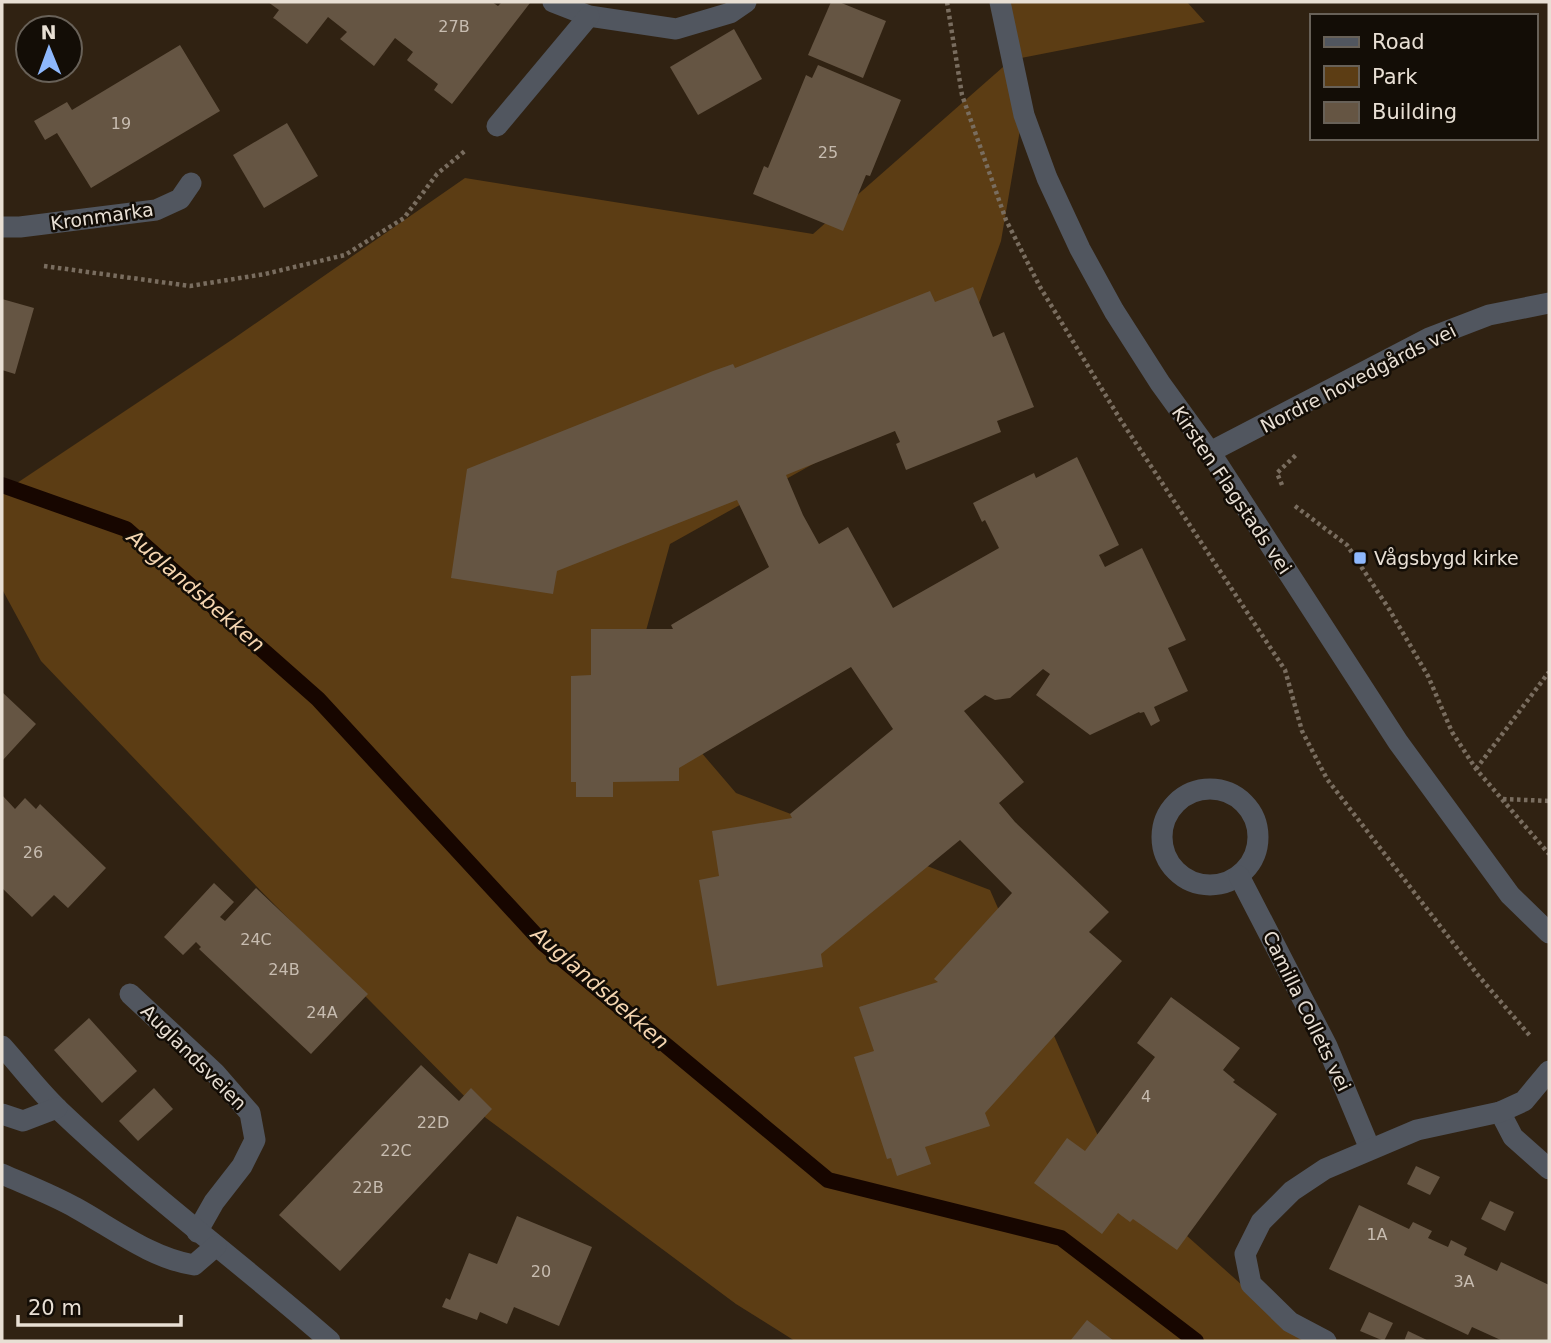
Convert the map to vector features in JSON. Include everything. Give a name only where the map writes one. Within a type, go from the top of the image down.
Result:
[{"type":"street","points":[[553,2],[589,16],[676,29],[730,13],[746,2]]},
{"type":"street","name":"Kirsten Flagstads vei","points":[[1000,2],[1024,115],[1046,178],[1114,311],[1160,383],[1210,452],[1398,742],[1510,895],[1549,933]]},
{"type":"street","points":[[497,126],[589,16]]},
{"type":"street","name":"Kronmarka","points":[[2,227],[156,210],[180,199],[191,183]]},
{"type":"street","name":"Nordre hovedgårds vei","points":[[1210,452],[1429,338],[1489,315],[1549,303]]},
{"type":"street","points":[[1207,788],[1220,789],[1236,796],[1253,814],[1258,831],[1258,848],[1251,863],[1239,876],[1217,886],[1199,884],[1183,877],[1170,866],[1163,848],[1161,831],[1168,812],[1179,799],[1190,792],[1207,788]]},
{"type":"street","name":"Camilla Collets vei","points":[[1239,876],[1328,1046],[1370,1149]]},
{"type":"street","name":"Auglandsveien","points":[[130,994],[215,1073],[250,1113],[255,1140],[242,1166],[214,1202],[197,1232]]},
{"type":"street","points":[[2,1046],[57,1108],[197,1232],[330,1341]]},
{"type":"street","points":[[1326,1341],[1290,1322],[1251,1284],[1245,1254],[1261,1222],[1292,1191],[1325,1169],[1417,1130],[1500,1112],[1524,1101],[1549,1072]]},
{"type":"street","points":[[2,1114],[23,1121],[57,1108]]},
{"type":"street","points":[[1500,1112],[1513,1137],[1549,1169]]},
{"type":"street","points":[[2,1174],[73,1206],[174,1262],[194,1265],[216,1246]]},
{"type":"path","points":[[947,2],[962,95],[1006,220],[1040,287],[1120,419],[1285,670],[1302,731],[1327,779],[1477,974],[1531,1037]]},
{"type":"path","points":[[42,266],[190,286],[265,274],[345,255],[404,218],[437,174],[497,126]]},
{"type":"path","points":[[1285,492],[1277,473],[1297,453]]},
{"type":"path","points":[[1289,502],[1347,545],[1396,620],[1428,676],[1451,732],[1476,769],[1549,854]]},
{"type":"path","points":[[1442,803],[1476,769],[1549,672]]},
{"type":"path","points":[[1503,799],[1549,802]]},
{"type":"green space","points":[[1000,2],[1187,2],[1205,22],[1011,60]]},
{"type":"green space","points":[[1011,60],[1022,118],[1001,241],[949,388],[670,544],[634,674],[736,793],[990,890],[1113,1170],[1297,1334],[1315,1341],[795,1341],[736,1304],[486,1118],[260,890],[41,661],[2,589],[2,493],[233,339],[465,178],[813,234]]},
{"type":"building","points":[[268,2],[492,2],[498,6],[502,2],[530,3],[452,104],[434,90],[438,84],[407,60],[413,52],[395,38],[374,66],[340,39],[347,32],[328,17],[307,44],[273,18],[279,10]]},
{"type":"building","points":[[831,2],[839,2],[886,21],[863,78],[808,55]]},
{"type":"building","points":[[734,29],[762,79],[698,115],[670,67]]},
{"type":"building","points":[[180,45],[220,111],[91,188],[57,133],[45,140],[34,121],[67,102],[72,110]]},
{"type":"building","points":[[818,65],[901,100],[870,176],[866,175],[843,231],[753,194],[764,166],[768,168],[806,75],[812,78]]},
{"type":"building","points":[[287,123],[318,176],[264,208],[233,155]]},
{"type":"building","points":[[973,287],[993,337],[1004,332],[1034,407],[997,421],[1001,432],[906,470],[896,444],[900,442],[895,431],[786,475],[803,515],[819,544],[848,527],[893,608],[999,548],[973,503],[1034,473],[1036,478],[1077,457],[1119,545],[1099,555],[1105,567],[1142,548],[1186,640],[1168,648],[1188,691],[1154,707],[1160,721],[1151,726],[1144,712],[1139,712],[1090,735],[1036,695],[1050,674],[1043,669],[1010,698],[995,700],[985,695],[964,711],[1024,782],[999,803],[1015,822],[1109,912],[1089,932],[1122,961],[985,1113],[990,1126],[925,1147],[931,1164],[897,1176],[891,1158],[887,1159],[854,1057],[874,1051],[859,1007],[938,982],[934,979],[1012,893],[960,840],[821,954],[823,967],[717,986],[699,880],[719,876],[712,831],[792,818],[790,814],[893,729],[851,667],[679,768],[679,781],[613,782],[613,797],[576,797],[576,782],[571,782],[571,676],[591,675],[591,629],[673,629],[671,625],[769,567],[737,500],[557,571],[553,594],[451,578],[467,469],[713,371],[733,364],[735,368],[930,291],[935,302]]},
{"type":"building","points":[[2,299],[34,308],[15,374],[2,370]]},
{"type":"building","points":[[2,692],[36,724],[2,761]]},
{"type":"building","points":[[2,795],[15,809],[25,798],[36,809],[40,804],[106,868],[68,908],[54,895],[32,917],[2,888]]},
{"type":"building","points":[[214,883],[234,902],[220,917],[225,921],[256,888],[368,994],[311,1054],[199,949],[201,947],[196,942],[183,955],[164,937]]},
{"type":"building","points":[[1171,997],[1240,1048],[1223,1070],[1235,1080],[1233,1082],[1277,1114],[1177,1250],[1133,1219],[1130,1222],[1118,1213],[1102,1234],[1034,1183],[1067,1138],[1085,1151],[1155,1057],[1137,1043]]},
{"type":"building","points":[[89,1018],[137,1071],[102,1103],[54,1050]]},
{"type":"building","points":[[421,1065],[459,1101],[471,1088],[492,1109],[340,1271],[279,1215]]},
{"type":"building","points":[[154,1088],[173,1109],[138,1141],[119,1121]]},
{"type":"building","points":[[1416,1166],[1440,1177],[1430,1195],[1407,1184]]},
{"type":"building","points":[[1490,1201],[1514,1212],[1505,1231],[1481,1219]]},
{"type":"building","points":[[1359,1205],[1409,1229],[1413,1222],[1432,1231],[1428,1238],[1448,1247],[1451,1240],[1467,1248],[1464,1255],[1497,1271],[1501,1262],[1549,1285],[1549,1341],[1503,1341],[1472,1327],[1468,1335],[1329,1269]]},
{"type":"building","points":[[517,1216],[592,1247],[559,1326],[514,1307],[507,1324],[480,1312],[477,1320],[442,1307],[446,1298],[450,1300],[469,1253],[497,1264]]},
{"type":"building","points":[[1369,1312],[1393,1323],[1384,1341],[1360,1331]]},
{"type":"building","points":[[1087,1320],[1114,1341],[1070,1341]]},
{"type":"building","points":[[1408,1331],[1429,1341],[1404,1341]]},
{"type":"waterway","name":"Auglandsbekken","points":[[2,485],[126,529],[318,699],[543,943],[828,1180],[1061,1238],[1196,1341]]},
{"type":"place","name":"Vågsbygd kirke","points":[[1360,558]]}]
